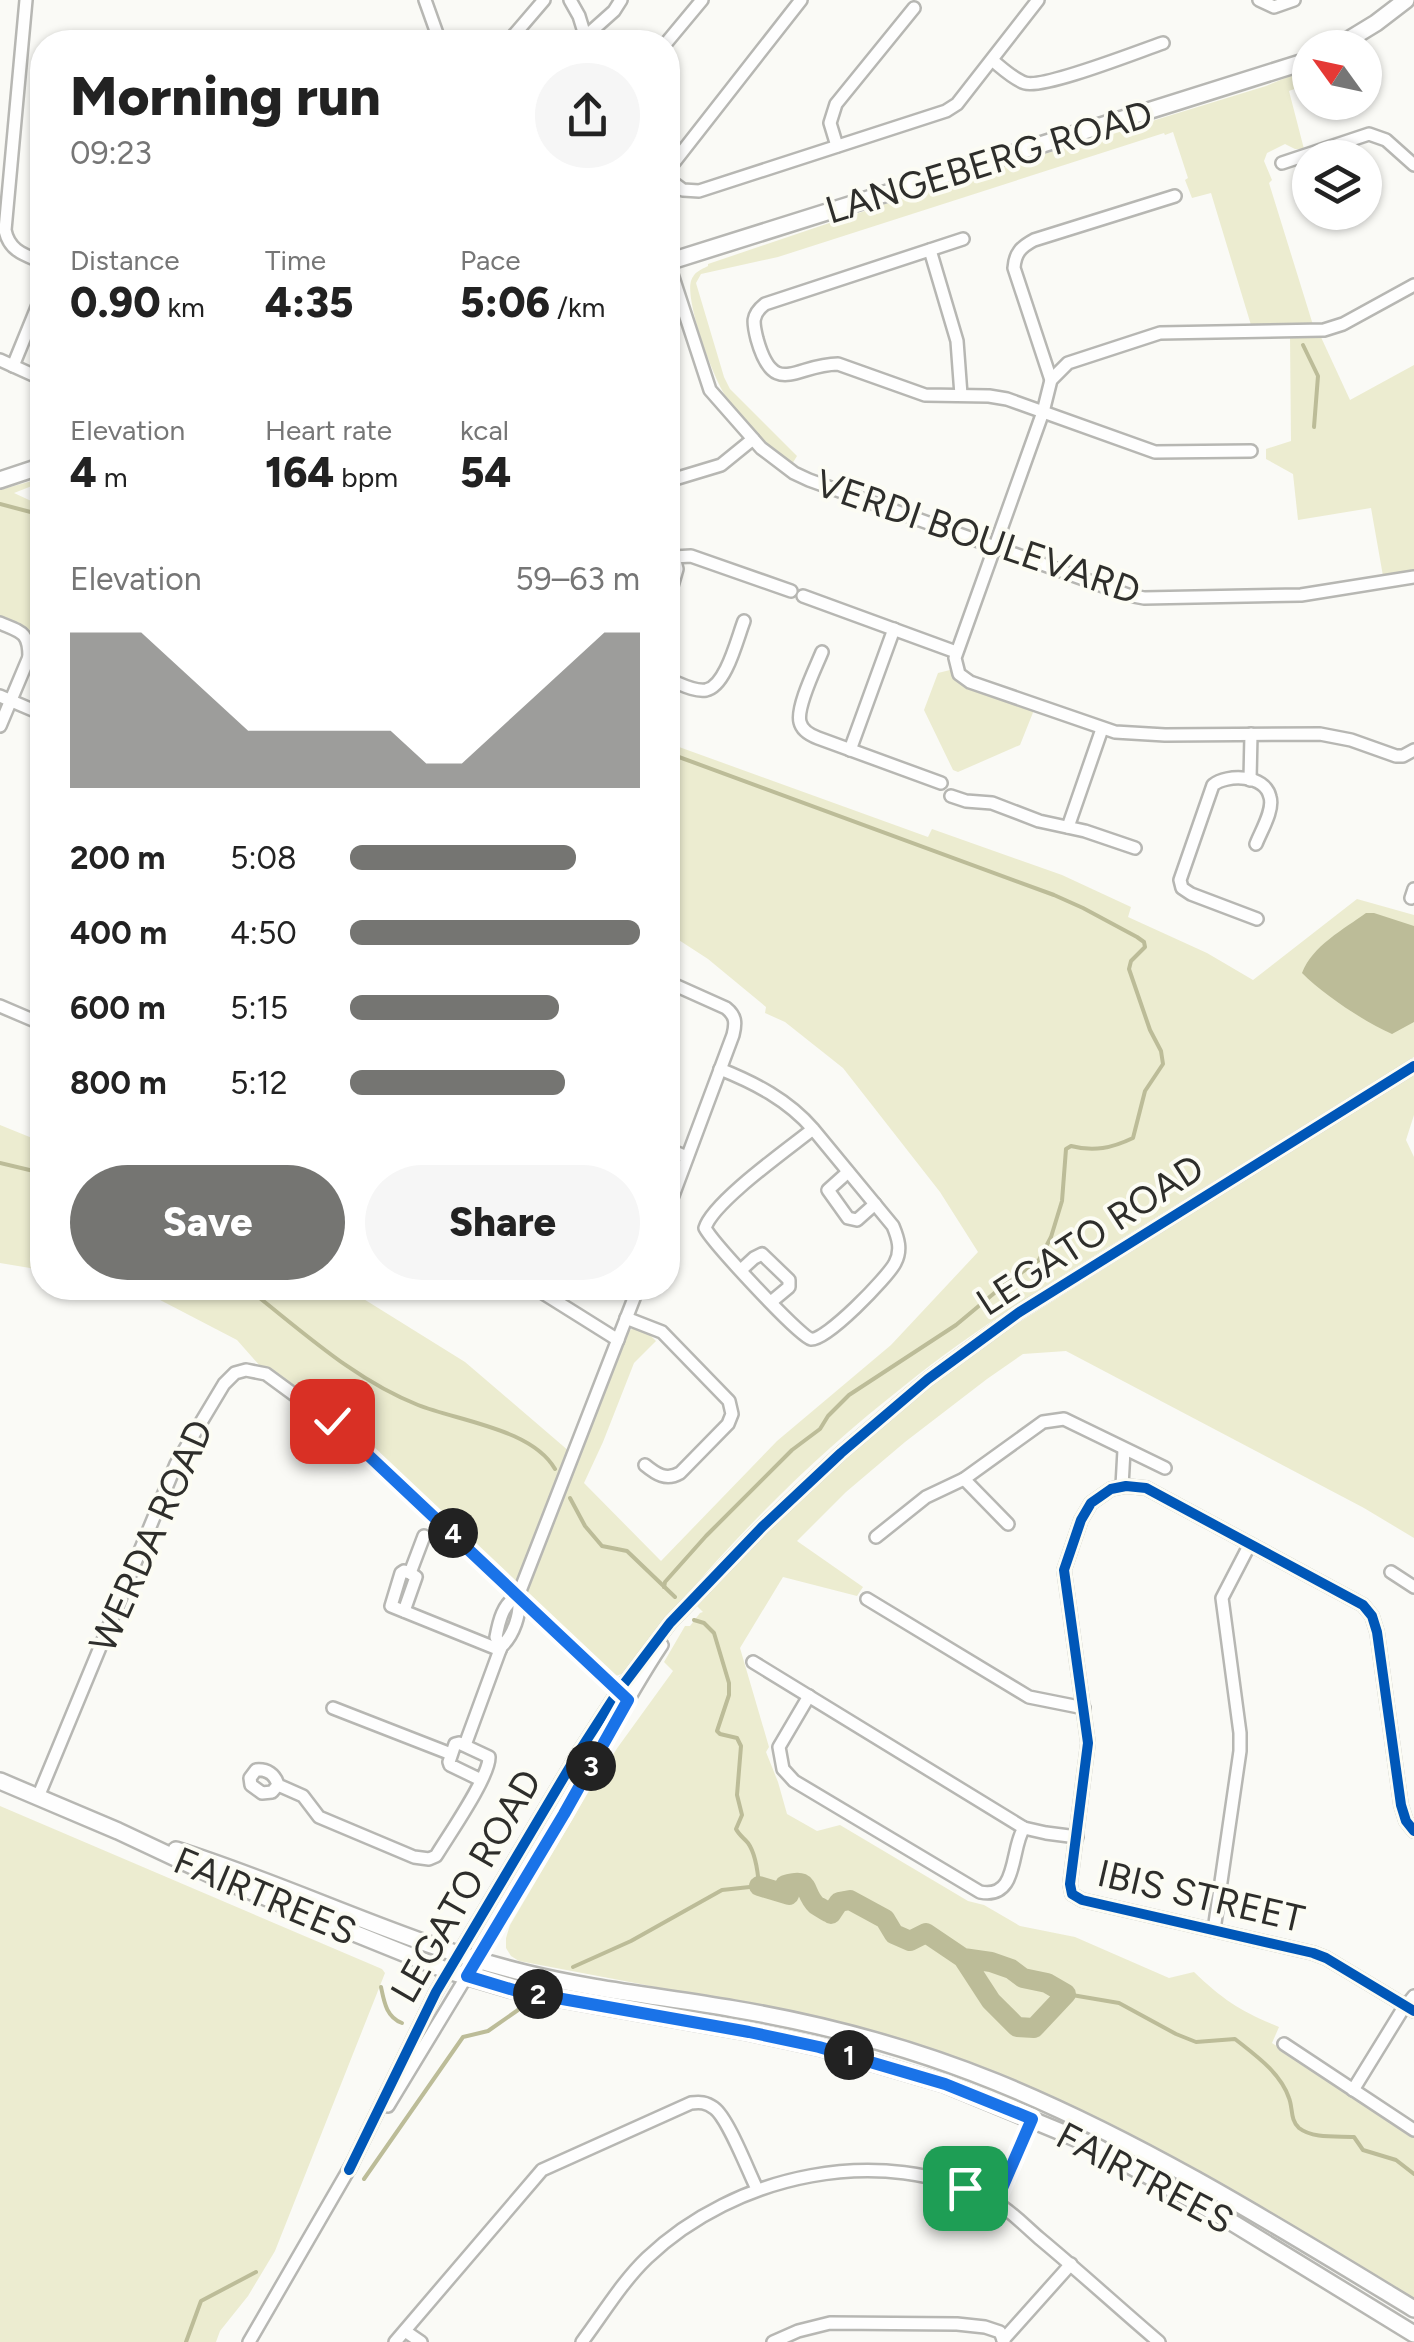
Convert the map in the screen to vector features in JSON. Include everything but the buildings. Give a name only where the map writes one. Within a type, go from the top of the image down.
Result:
[{"type":"main road","points":[[1365,30],[1406,0]]},
{"type":"main road","name":"LANGEBERG ROAD","points":[[680,258],[1292,66]]},
{"type":"main road","points":[[0,480],[30,470]]},
{"type":"main road","name":"FAIRTREES","points":[[0,1781],[218,1878],[448,1971],[517,1991],[819,2047],[945,2084],[1095,2146],[1151,2176],[1414,2338]]},
{"type":"main road","name":"FAIRTREES","points":[[118,1831],[224,1865],[477,1960],[528,1974],[842,2032],[981,2076],[1112,2135],[1207,2184],[1414,2309]]},
{"type":"street","points":[[26,0],[6,235],[14,249],[30,256]]},
{"type":"street","points":[[426,0],[436,30]]},
{"type":"street","points":[[518,30],[544,0]]},
{"type":"street","points":[[570,0],[583,30]]},
{"type":"street","points":[[596,30],[621,0]]},
{"type":"street","points":[[677,30],[702,0]]},
{"type":"street","points":[[680,155],[801,0]]},
{"type":"street","points":[[680,188],[698,192],[946,111],[957,104],[1038,0]]},
{"type":"street","points":[[1259,0],[1274,7],[1294,0]]},
{"type":"street","points":[[837,146],[830,124],[836,104],[914,8]]},
{"type":"street","points":[[992,60],[1021,82],[1035,84],[1163,43]]},
{"type":"street","points":[[1282,163],[1369,134],[1386,140],[1414,166]]},
{"type":"street","points":[[1174,196],[1034,240],[1016,254],[1014,268],[1051,380],[1044,412],[956,652],[957,670],[966,680],[1102,729],[1147,734],[1336,736],[1396,756],[1414,750]]},
{"type":"street","points":[[963,239],[774,299],[758,309],[753,322],[765,363],[781,375],[838,364],[926,395],[998,396],[1155,452],[1252,451]]},
{"type":"street","points":[[930,250],[956,341],[961,394]]},
{"type":"street","points":[[1051,380],[1068,363],[1170,331],[1324,330],[1343,324],[1414,285]]},
{"type":"street","name":"VERDI BOULEVARD","points":[[680,300],[710,390],[771,456],[809,480],[1128,596],[1301,596],[1414,577]]},
{"type":"street","points":[[13,366],[30,324]]},
{"type":"street","points":[[1042,352],[1052,360],[1068,363]]},
{"type":"street","points":[[0,360],[30,374]]},
{"type":"street","points":[[680,478],[721,465],[753,439]]},
{"type":"street","points":[[680,557],[691,556],[956,652]]},
{"type":"street","points":[[680,682],[700,690],[714,686],[725,673],[744,621]]},
{"type":"street","points":[[0,623],[24,634],[29,643],[29,658],[5,698],[0,726]]},
{"type":"street","points":[[850,750],[894,630]]},
{"type":"street","points":[[822,652],[802,708],[800,724],[809,734],[941,782]]},
{"type":"street","points":[[5,698],[30,709]]},
{"type":"street","points":[[1068,827],[1102,729]]},
{"type":"street","points":[[1250,780],[1252,734]]},
{"type":"street","points":[[1256,844],[1271,799],[1267,789],[1250,780],[1226,778],[1213,786],[1180,884],[1191,894],[1257,919]]},
{"type":"street","points":[[950,796],[992,803],[1135,848]]},
{"type":"street","points":[[680,987],[717,1002],[732,1012],[735,1019],[733,1035],[680,1176]]},
{"type":"street","points":[[0,1006],[30,1019]]},
{"type":"street","name":"LEGATO ROAD","points":[[348,2170],[448,1971],[576,1755],[622,1696],[670,1623],[695,1596],[840,1452],[928,1379],[1018,1314],[1414,1066]]},
{"type":"street","points":[[720,1069],[790,1106],[812,1129],[875,1204],[898,1237],[894,1265],[856,1306],[822,1337],[813,1339],[805,1336],[706,1232],[707,1221],[735,1193],[812,1129]]},
{"type":"street","points":[[680,1154],[687,1157]]},
{"type":"street","points":[[848,1172],[828,1190],[848,1218],[857,1220],[875,1204]]},
{"type":"street","points":[[742,1270],[762,1254],[789,1280],[789,1287],[771,1302]]},
{"type":"street","points":[[554,1300],[618,1340]]},
{"type":"street","points":[[465,1745],[500,1648],[520,1610],[518,1596],[633,1300]]},
{"type":"street","points":[[626,1318],[662,1332],[731,1408],[728,1424],[680,1473],[674,1477],[661,1476],[645,1466]]},
{"type":"street","name":"WERDA ROAD","points":[[38,1797],[176,1464],[224,1384],[240,1371],[262,1372],[345,1432],[622,1696]]},
{"type":"street","points":[[876,1537],[926,1498],[964,1479],[1052,1419],[1064,1420],[1165,1468]]},
{"type":"street","points":[[1124,1450],[1122,1486],[1146,1488],[1358,1601],[1372,1616],[1400,1805],[1414,1831]]},
{"type":"street","points":[[964,1479],[1008,1524]]},
{"type":"street","name":"IBIS STREET","points":[[1122,1486],[1104,1492],[1085,1511],[1064,1570],[1088,1744],[1070,1884],[1072,1894],[1077,1899],[1313,1953],[1411,2004]]},
{"type":"street","points":[[424,1536],[410,1573],[402,1572],[390,1604],[500,1648]]},
{"type":"street","points":[[1214,1930],[1240,1751],[1222,1598],[1250,1544]]},
{"type":"street","points":[[1391,1572],[1414,1586]]},
{"type":"street","points":[[867,1598],[1029,1698],[1084,1708]]},
{"type":"street","points":[[753,1662],[1024,1828],[1076,1837]]},
{"type":"street","name":"LEGATO ROAD","points":[[249,2342],[348,2170],[564,1814],[622,1696]]},
{"type":"street","points":[[809,1696],[779,1747],[786,1774],[794,1782],[987,1894],[998,1892],[1007,1880],[1024,1828]]},
{"type":"street","points":[[333,1708],[451,1754]]},
{"type":"street","points":[[278,1785],[304,1796],[320,1817],[414,1857],[429,1859],[436,1856],[481,1780],[490,1763],[490,1759],[457,1743],[450,1765],[481,1780]]},
{"type":"street","points":[[1353,2090],[1411,2004]]},
{"type":"street","points":[[1284,2044],[1414,2130]]},
{"type":"street","points":[[395,2342],[542,2170],[691,2103],[709,2105],[722,2116],[757,2189]]},
{"type":"street","points":[[996,2202],[1032,2119]]},
{"type":"street","points":[[582,2342],[647,2258],[698,2219],[757,2189],[814,2176],[876,2170],[936,2178],[996,2202],[1160,2342]]},
{"type":"street","points":[[1003,2341],[1071,2264]]},
{"type":"street","points":[[773,2342],[816,2325],[860,2322],[985,2327],[1000,2332],[1003,2341]]},
{"type":"street","points":[[405,2331],[421,2342]]},
{"type":"shaded area","points":[[1292,75],[1292,120],[1296,120],[1302,140],[1292,140],[1292,148],[1285,144],[1267,153],[1264,161],[1313,325],[1251,325],[1211,193],[1192,198],[1173,132],[778,257],[701,274],[696,283],[724,377],[730,389],[797,456],[792,464],[749,425],[721,389],[702,341],[690,291],[694,275],[708,264],[918,193]]},
{"type":"shaded area","points":[[1320,335],[1350,400],[1414,365],[1414,571],[1383,576],[1371,508],[1298,520],[1293,474],[1266,459],[1266,449],[1291,441],[1290,336]]},
{"type":"shaded area","points":[[30,481],[30,487],[14,493],[30,500],[30,630],[0,617],[0,490]]},
{"type":"shaded area","points":[[950,670],[963,686],[1034,710],[1020,745],[958,772],[953,770],[924,710],[938,673]]},
{"type":"shaded area","points":[[680,747],[928,837],[932,829],[1062,875],[1131,907],[1128,917],[1207,953],[1253,980],[1357,899],[1414,915],[1414,1057],[1047,1285],[932,1364],[790,1485],[720,1557],[624,1673],[616,1676],[608,1674],[530,1601],[527,1589],[627,1333],[643,1328],[656,1341],[634,1363],[584,1483],[661,1561],[777,1441],[891,1345],[978,1252],[940,1192],[843,1068],[785,1022],[765,1013],[766,1007],[680,941]]},
{"type":"shaded area","points":[[1366,913],[1414,926],[1414,1022],[1392,1034],[1344,1007],[1302,973],[1321,946]]},
{"type":"shaded area","points":[[1414,1074],[1414,1115],[1406,1140],[1414,1157],[1414,1538],[1066,1351],[1023,1354],[905,1442],[846,1492],[797,1541],[863,1587],[857,1596],[783,1577],[740,1648],[769,1747],[766,1752],[787,1814],[817,1831],[840,1825],[968,1901],[984,1905],[1020,1926],[1075,1937],[1169,1978],[1194,1972],[1234,2004],[1279,2027],[1272,2043],[1414,2135],[1414,2298],[1400,2294],[1175,2159],[1101,2120],[986,2071],[782,2011],[519,1961],[511,1956],[506,1948],[510,1925],[589,1791],[673,1671],[664,1662],[685,1626],[690,1626],[703,1612],[697,1606],[796,1499],[902,1406],[957,1364]]},
{"type":"shaded area","points":[[0,1125],[30,1137],[30,1268],[0,1263]]},
{"type":"shaded area","points":[[160,1300],[365,1300],[465,1362],[570,1452],[518,1580],[505,1579],[342,1421],[261,1367],[237,1340]]},
{"type":"shaded area","points":[[0,1806],[385,1973],[275,2251],[216,2342],[0,2342]]},
{"type":"waterway","points":[[1303,345],[1318,376],[1314,427]]},
{"type":"waterway","points":[[0,504],[30,512]]},
{"type":"waterway","points":[[664,1587],[706,1536],[792,1450],[820,1429],[849,1395],[956,1325],[1039,1260],[1062,1201],[1066,1149],[1103,1148],[1133,1138],[1145,1091],[1163,1064],[1129,969],[1131,961],[1145,947],[1137,937],[1054,895],[680,757]]},
{"type":"waterway","points":[[0,1163],[30,1170]]},
{"type":"waterway","points":[[262,1300],[329,1353],[394,1395],[512,1435],[544,1455],[555,1469]]},
{"type":"waterway","points":[[570,1498],[585,1526],[602,1546],[627,1551],[675,1597]]},
{"type":"waterway","points":[[573,1967],[631,1941],[722,1890],[759,1886],[753,1853],[736,1829],[742,1815],[737,1795],[741,1746],[737,1738],[717,1731],[729,1683],[714,1633],[694,1620]]},
{"type":"waterway","points":[[759,1886],[789,1895],[785,1885],[803,1884],[816,1905],[831,1914],[839,1902],[850,1900],[885,1919],[894,1934],[910,1941],[926,1933],[963,1958],[991,2001],[1017,2027],[1034,2028],[1066,1994],[991,1962],[963,1958]]},
{"type":"waterway","points":[[381,1987],[389,2013],[402,2023]]},
{"type":"waterway","points":[[1066,1994],[1119,2003],[1196,2042],[1235,2039],[1280,2080],[1299,2128],[1318,2135],[1354,2137],[1363,2150],[1396,2160],[1414,2174]]},
{"type":"waterway","points":[[364,2179],[463,2037],[488,2031],[518,2010]]},
{"type":"waterway","points":[[186,2342],[201,2301],[256,2272]]},
{"type":"cycle path","points":[[349,2170],[436,1992],[577,1755],[617,1693],[670,1623],[762,1527],[928,1379],[1018,1313],[1414,1066]]},
{"type":"cycle path","points":[[1414,1831],[1401,1805],[1377,1632],[1363,1605],[1146,1488],[1111,1489],[1091,1503],[1064,1570],[1088,1743],[1070,1884],[1072,1894],[1082,1900],[1313,1953],[1414,2011]]},
{"type":"route","points":[[332,1421],[628,1700],[467,1976],[517,1991],[819,2047],[945,2084],[1032,2119],[996,2202],[965,2188]]}]
